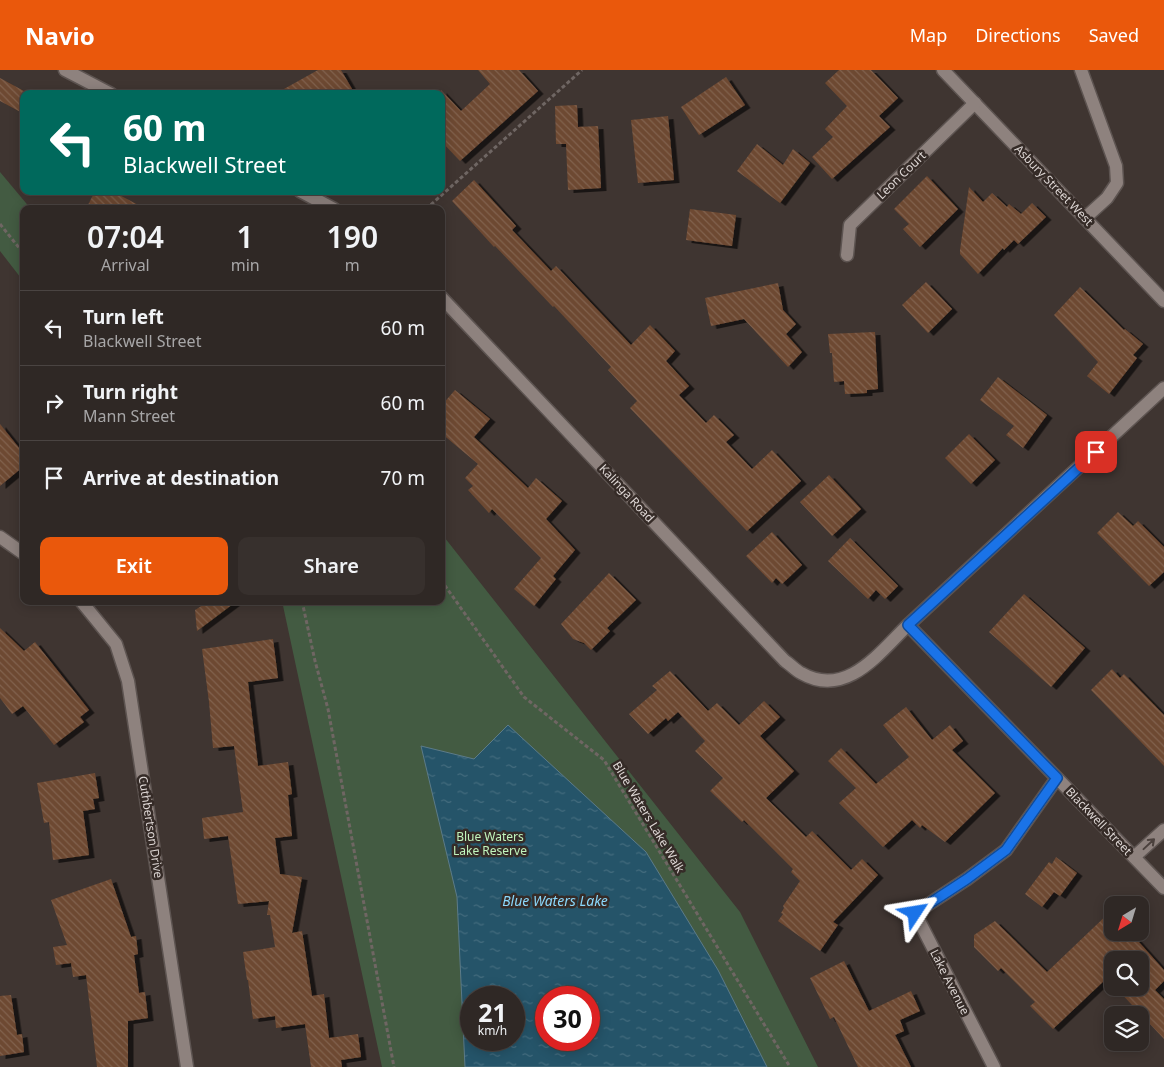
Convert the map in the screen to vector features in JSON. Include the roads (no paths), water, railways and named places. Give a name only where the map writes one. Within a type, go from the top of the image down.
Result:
[{"type":"street","points":[[65,70],[103,90]]},
{"type":"street","name":"Asbury Street West","points":[[943,70],[1164,300]]},
{"type":"street","points":[[1081,70],[1116,166],[1117,183],[1107,198],[1086,218]]},
{"type":"street","name":"Leon Court","points":[[847,255],[850,225],[975,103]]},
{"type":"street","points":[[308,195],[326,205]]},
{"type":"street","name":"Kalinga Road","points":[[445,301],[786,660],[801,673],[835,681],[851,676],[866,665],[908,625]]},
{"type":"street","points":[[908,625],[1164,388]]},
{"type":"street","points":[[0,537],[20,551]]},
{"type":"street","name":"Cuthbertson Drive","points":[[84,605],[116,644],[128,681],[186,1067]]},
{"type":"street","name":"Blackwell Street","points":[[908,625],[1164,888]]},
{"type":"street","name":"Lake Avenue","points":[[994,1067],[915,913],[967,879],[1006,850],[1057,778]]},
{"type":"street","points":[[1134,857],[1164,830]]},
{"type":"water","name":"Blue Waters Lake","points":[[508,725],[646,852],[718,970],[767,1067],[465,1067],[464,1051],[525,1051],[525,986],[461,986],[457,897],[421,746],[474,759]]},
{"type":"park label","name":"Blue Waters Lake Reserve","points":[[490,843]]}]
